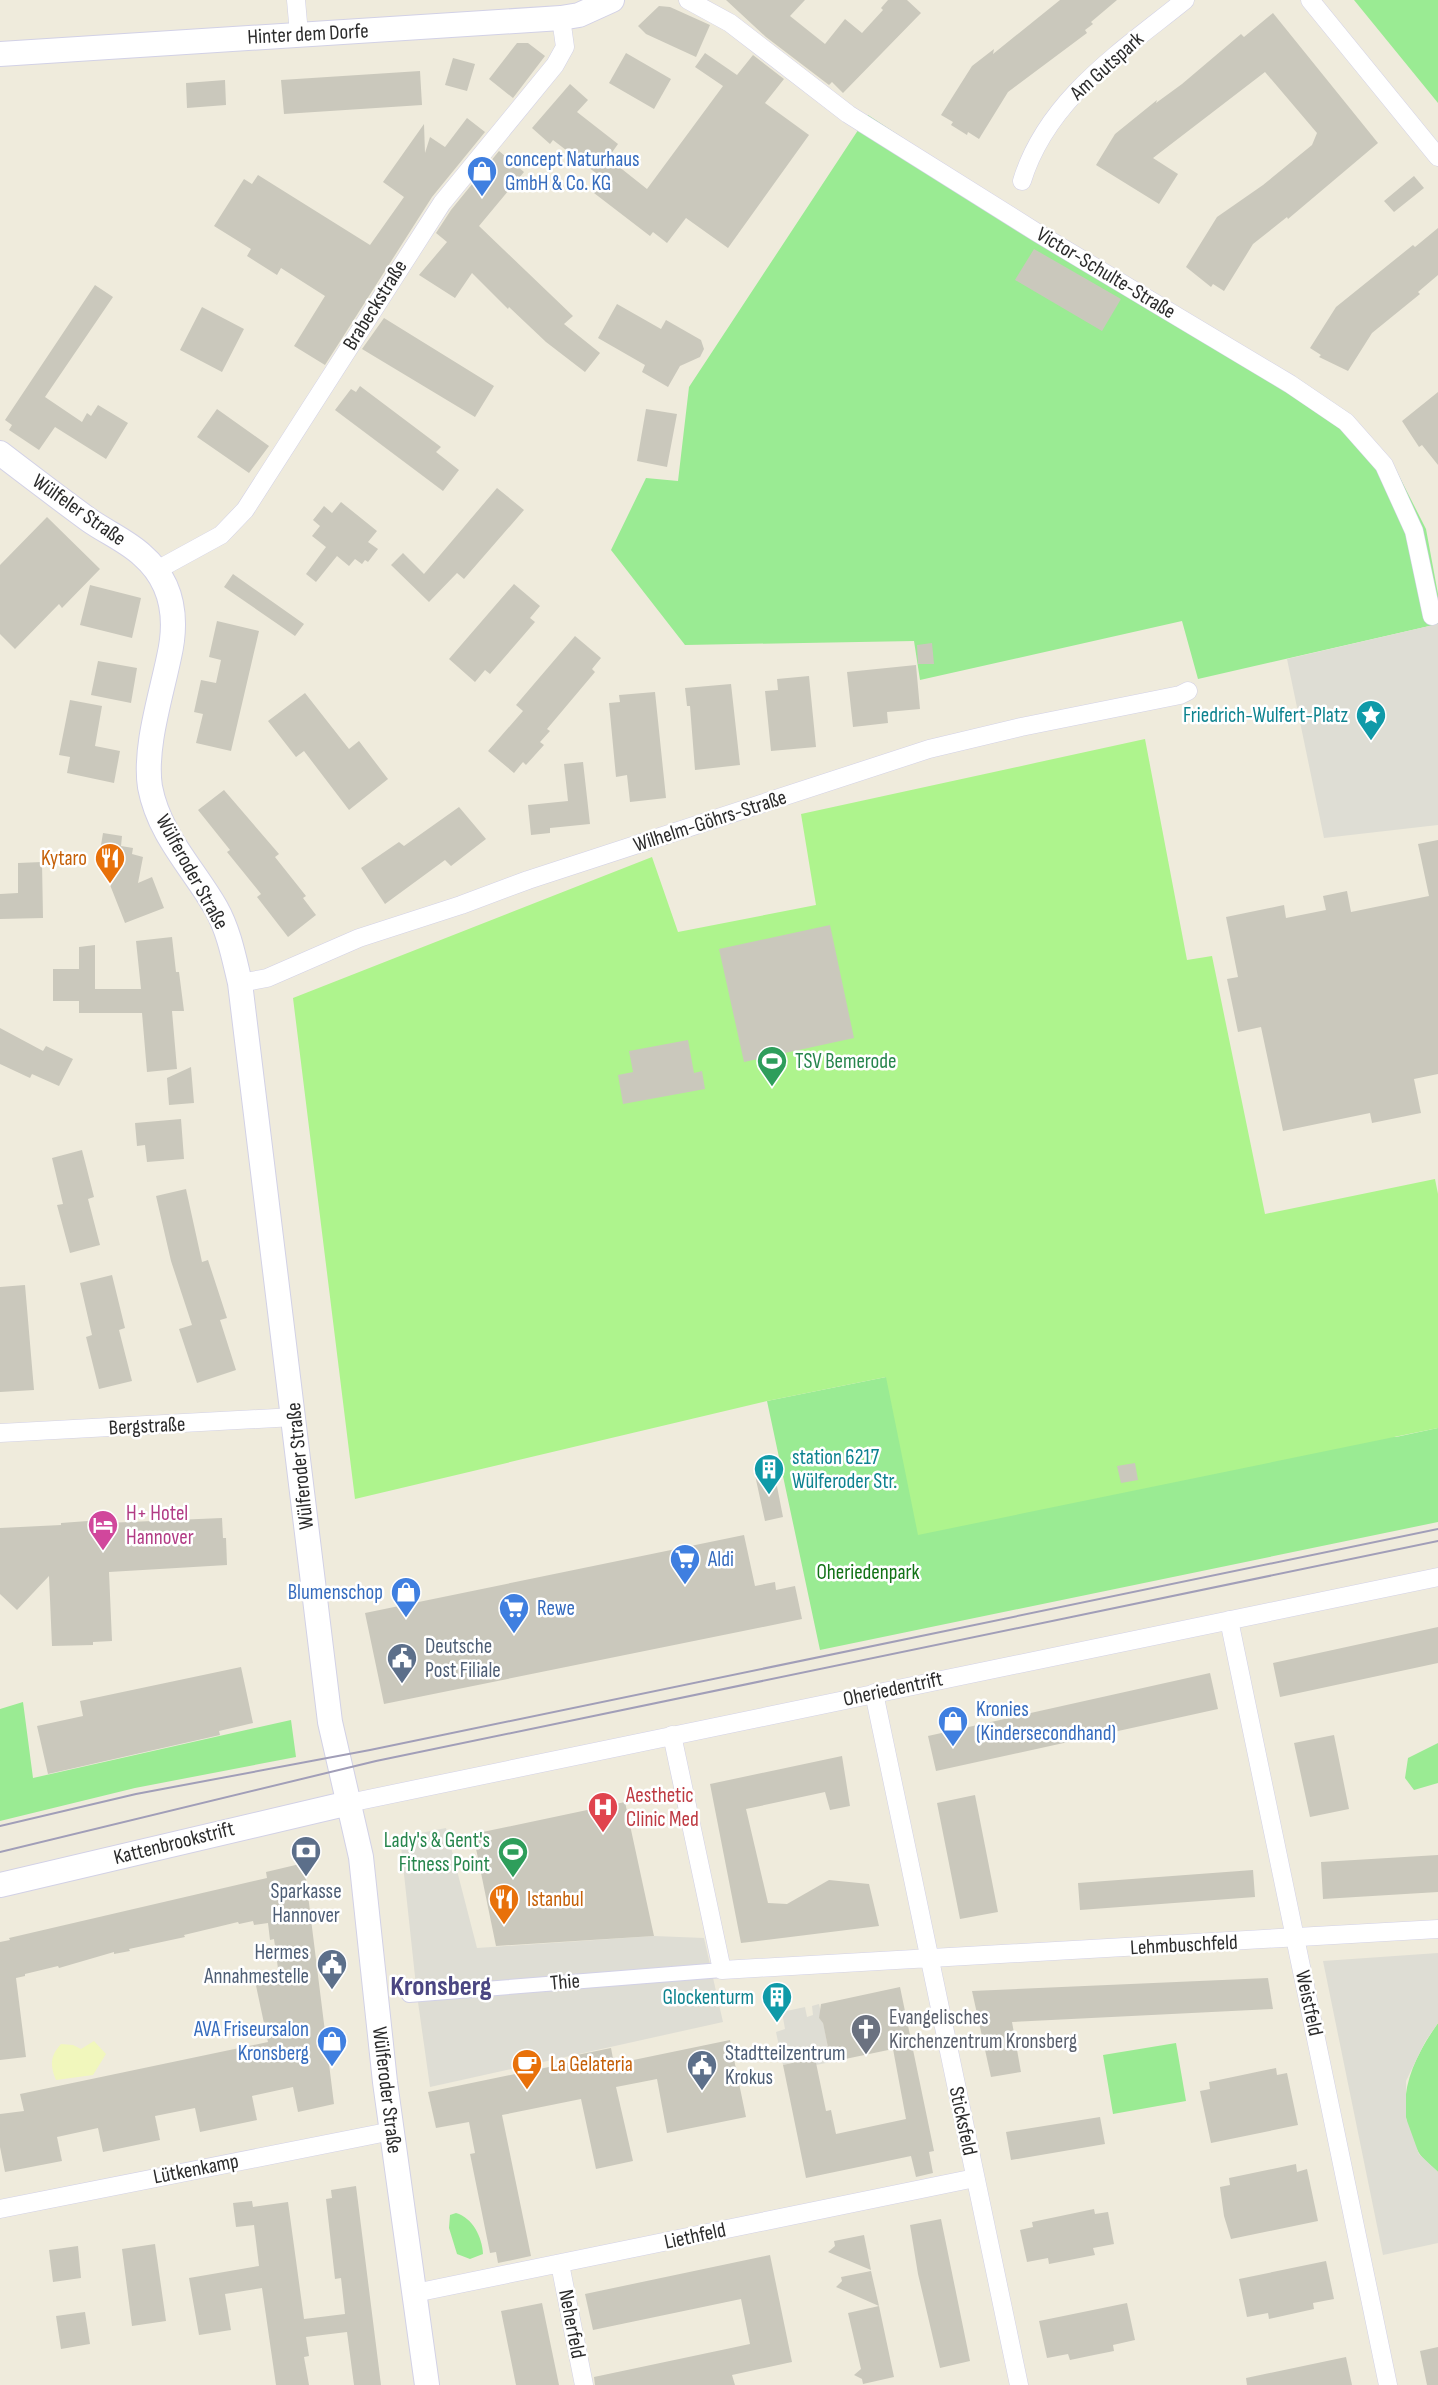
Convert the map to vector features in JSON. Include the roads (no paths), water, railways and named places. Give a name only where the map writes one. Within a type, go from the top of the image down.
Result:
[{"type":"main road","name":"Hinter dem Dorfe","points":[[0,54],[561,18],[579,15],[612,0]]},
{"type":"main road","name":"Wülfeler Straße","points":[[0,453],[83,515],[141,553],[157,570]]},
{"type":"main road","name":"Wülferoder Straße","points":[[157,570],[169,594],[174,626],[150,752],[150,787],[160,818],[174,847],[217,911],[232,946],[240,984],[330,1722],[361,1857],[392,2131],[427,2385]]},
{"type":"main road","name":"Kattenbrookstrift","points":[[0,1885],[349,1802]]},
{"type":"street","points":[[296,0],[299,34]]},
{"type":"street","name":"Victor-Schulte-Straße","points":[[688,0],[730,23],[859,122],[1024,225],[1290,384],[1346,422],[1384,465],[1414,531],[1432,616]]},
{"type":"street","name":"Am Gutspark","points":[[1022,181],[1029,158],[1063,106],[1090,76],[1185,0]]},
{"type":"street","points":[[1310,0],[1438,157]]},
{"type":"street","name":"Brabeckstraße","points":[[157,570],[221,535],[245,510],[442,203],[555,65],[565,47],[561,18]]},
{"type":"street","name":"Wilhelm-Göhrs-Straße","points":[[240,984],[267,978],[359,938],[528,880],[929,749],[1021,727],[1180,695],[1188,691]]},
{"type":"street","name":"Bergstraße","points":[[0,1433],[294,1417]]},
{"type":"street","name":"Oheriedentrift","points":[[349,1802],[1438,1577]]},
{"type":"street","name":"Weistfeld","points":[[1229,1620],[1388,2385]]},
{"type":"street","name":"Sticksfeld","points":[[874,1693],[1018,2385]]},
{"type":"street","points":[[671,1735],[722,1970]]},
{"type":"street","name":"Lehmbuschfeld","points":[[930,1960],[1438,1930]]},
{"type":"street","name":"Thie","points":[[409,1995],[722,1970],[930,1960]]},
{"type":"street","name":"Lütkenkamp","points":[[0,2209],[392,2131]]},
{"type":"street","name":"Liethfeld","points":[[415,2293],[975,2178]]},
{"type":"street","name":"Neherfeld","points":[[560,2264],[584,2385]]},
{"type":"tram line","points":[[0,1826],[136,1794],[370,1750],[1438,1529]]},
{"type":"tram line","points":[[0,1852],[376,1761],[1438,1541]]},
{"type":"place","name":"concept Naturhaus GmbH & Co. KG","points":[[482,198]]},
{"type":"place","name":"Friedrich-Wulfert-Platz","points":[[1371,742]]},
{"type":"place","name":"Kytaro","points":[[110,885]]},
{"type":"place","name":"TSV Bemerode","points":[[772,1088]]},
{"type":"place","name":"station 6217 Wülferoder Str.","points":[[769,1496]]},
{"type":"place","name":"H+ Hotel Hannover","points":[[103,1552]]},
{"type":"place","name":"Aldi","points":[[685,1586]]},
{"type":"place","name":"Blumenschop","points":[[406,1619]]},
{"type":"place","name":"Rewe","points":[[514,1635]]},
{"type":"place","name":"Deutsche Post Filiale","points":[[402,1685]]},
{"type":"place","name":"Kronies (Kindersecondhand)","points":[[953,1748]]},
{"type":"place","name":"Aesthetic Clinic Med","points":[[603,1834]]},
{"type":"place","name":"Sparkasse Hannover","points":[[306,1878]]},
{"type":"place","name":"Lady's & Gent's Fitness Point","points":[[513,1879]]},
{"type":"place","name":"Istanbul","points":[[504,1926]]},
{"type":"place","name":"Hermes Annahmestelle","points":[[332,1991]]},
{"type":"place","name":"Glockenturm","points":[[777,2024]]},
{"type":"place","name":"Evangelisches Kirchenzentrum Kronsberg","points":[[866,2056]]},
{"type":"place","name":"AVA Friseursalon Kronsberg","points":[[332,2068]]},
{"type":"place","name":"La Gelateria","points":[[527,2091]]},
{"type":"place","name":"Stadtteilzentrum Krokus","points":[[702,2092]]},
{"type":"district","name":"Kronsberg","points":[[441,1986]]},
{"type":"park label","name":"Oheriedenpark","points":[[868,1572]]}]
